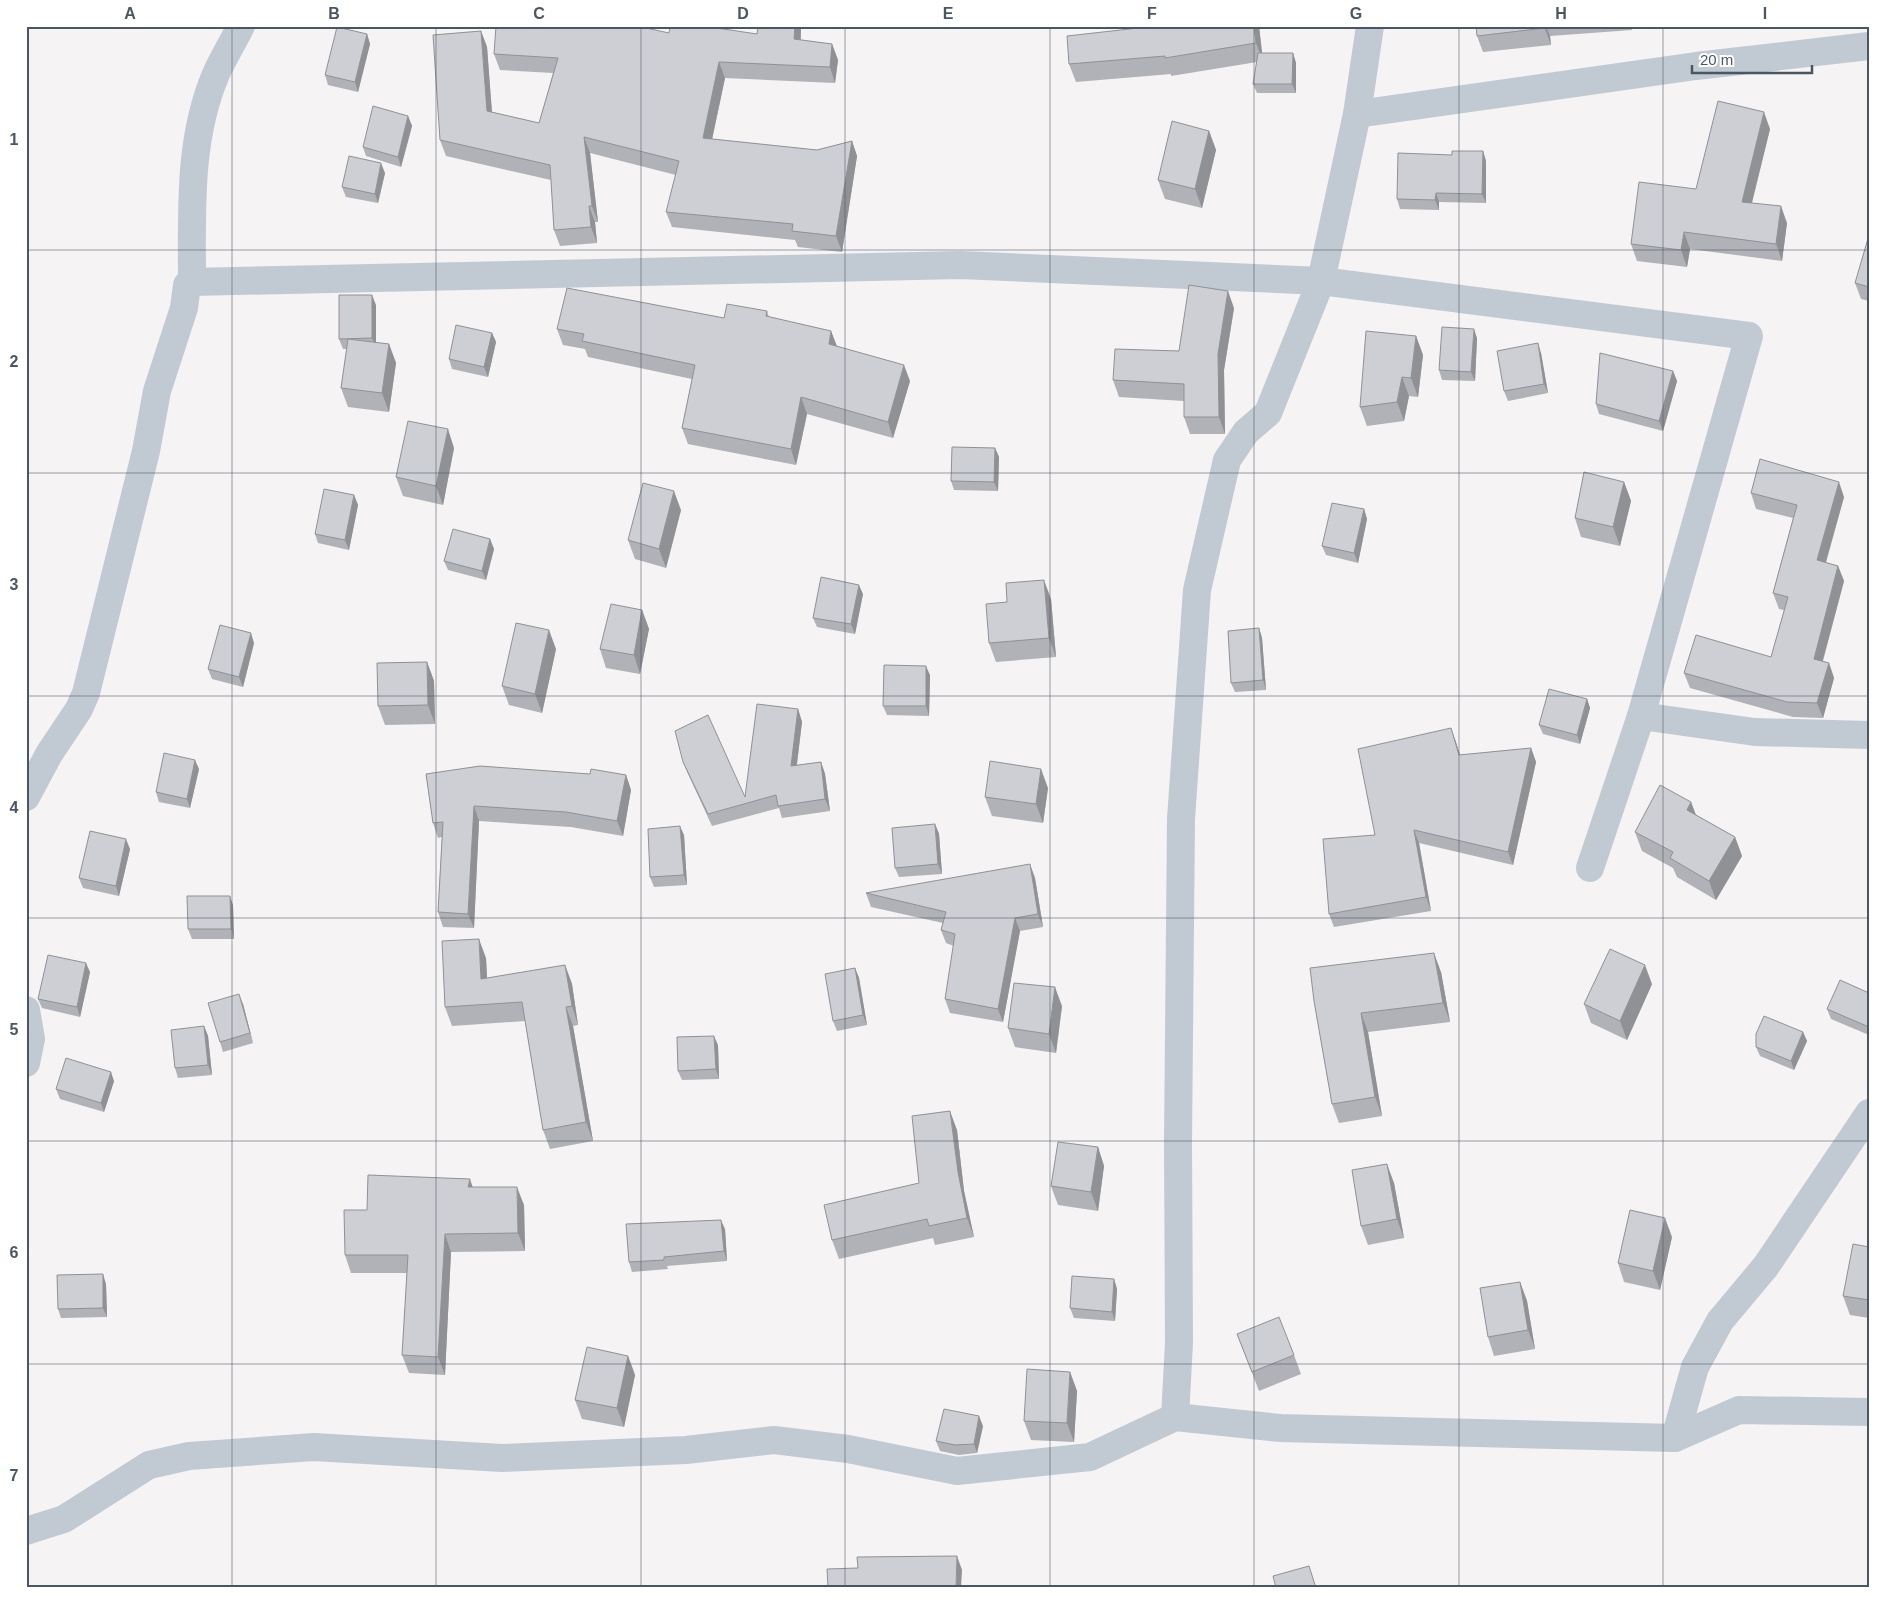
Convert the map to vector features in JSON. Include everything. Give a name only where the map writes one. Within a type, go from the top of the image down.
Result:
[{"type":"street","points":[[192,282],[192,188],[204,113],[216,74],[241,26]]},
{"type":"street","points":[[1175,1417],[1179,1343],[1178,1142],[1181,820],[1197,590],[1227,460],[1246,432],[1268,413],[1321,281],[1357,114],[1370,26]]},
{"type":"street","points":[[1357,114],[1696,66],[1869,46]]},
{"type":"street","points":[[26,796],[48,754],[80,709],[86,693],[139,480],[157,391],[184,308],[187,285],[192,282],[960,265],[1321,281],[1749,336],[1641,716],[1590,868]]},
{"type":"street","points":[[1641,716],[1755,732],[1869,735]]},
{"type":"street","points":[[26,1010],[31,1039],[26,1062]]},
{"type":"street","points":[[1675,1438],[1695,1367],[1720,1321],[1766,1266],[1869,1113]]},
{"type":"street","points":[[26,1531],[64,1519],[149,1465],[189,1456],[314,1447],[502,1458],[686,1450],[774,1440],[848,1449],[957,1471],[1090,1457],[1175,1417],[1280,1428],[1675,1438],[1739,1410],[1869,1412]]},
{"type":"building","points":[[496,26],[637,26],[669,33],[670,26],[703,26],[757,34],[758,26],[795,26],[794,39],[832,44],[830,67],[719,62],[703,138],[817,150],[852,141],[836,236],[792,231],[793,224],[666,212],[679,161],[584,137],[592,206],[589,206],[591,227],[554,230],[550,165],[440,140],[433,35],[481,31],[487,111],[539,123],[558,58],[494,54]]},
{"type":"building","points":[[1156,26],[1254,26],[1256,43],[1165,58],[1165,56],[1069,64],[1067,36]]},
{"type":"building","points":[[1476,26],[1544,26],[1545,28],[1477,36]]},
{"type":"building","points":[[337,27],[367,34],[355,82],[325,75]]},
{"type":"building","points":[[1258,53],[1293,53],[1292,84],[1253,84]]},
{"type":"building","points":[[1718,101],[1764,112],[1742,202],[1781,206],[1776,244],[1684,232],[1681,250],[1631,244],[1639,182],[1696,189]]},
{"type":"building","points":[[373,106],[408,116],[398,157],[363,147]]},
{"type":"building","points":[[1172,121],[1209,131],[1195,189],[1158,180]]},
{"type":"building","points":[[1452,151],[1483,151],[1482,194],[1436,193],[1435,200],[1397,199],[1398,153],[1452,155]]},
{"type":"building","points":[[349,156],[381,163],[375,194],[342,187]]},
{"type":"building","points":[[1869,235],[1869,287],[1855,283]]},
{"type":"building","points":[[1189,285],[1228,291],[1218,354],[1219,417],[1184,417],[1184,384],[1113,380],[1115,349],[1179,351]]},
{"type":"building","points":[[567,288],[724,318],[727,304],[767,311],[766,316],[831,331],[829,344],[904,365],[888,422],[801,397],[791,449],[682,428],[695,365],[582,341],[584,334],[557,329]]},
{"type":"building","points":[[339,295],[372,295],[372,338],[339,339]]},
{"type":"building","points":[[456,325],[492,333],[484,367],[449,359]]},
{"type":"building","points":[[1442,327],[1474,329],[1471,372],[1439,370]]},
{"type":"building","points":[[1366,331],[1416,336],[1411,378],[1402,377],[1397,402],[1360,407]]},
{"type":"building","points":[[348,339],[389,344],[382,393],[341,388]]},
{"type":"building","points":[[1538,343],[1544,384],[1504,391],[1497,351]]},
{"type":"building","points":[[1600,353],[1673,371],[1659,421],[1596,404]]},
{"type":"building","points":[[408,421],[448,429],[436,486],[396,477]]},
{"type":"building","points":[[952,447],[995,448],[994,482],[951,481]]},
{"type":"building","points":[[1760,459],[1839,482],[1817,560],[1838,566],[1814,659],[1829,663],[1817,703],[1787,702],[1684,673],[1696,635],[1771,657],[1788,597],[1773,593],[1797,505],[1751,493]]},
{"type":"building","points":[[1584,472],[1624,482],[1613,527],[1575,518]]},
{"type":"building","points":[[643,483],[674,491],[659,549],[628,540]]},
{"type":"building","points":[[324,489],[354,495],[345,540],[315,534]]},
{"type":"building","points":[[1332,503],[1364,509],[1354,553],[1322,546]]},
{"type":"building","points":[[453,529],[490,539],[482,571],[444,561]]},
{"type":"building","points":[[821,577],[859,585],[851,624],[813,618]]},
{"type":"building","points":[[1044,580],[1049,638],[989,643],[986,604],[1007,602],[1006,583]]},
{"type":"building","points":[[611,604],[642,610],[634,655],[600,649]]},
{"type":"building","points":[[516,623],[549,630],[535,694],[502,686]]},
{"type":"building","points":[[220,625],[251,633],[239,677],[208,669]]},
{"type":"building","points":[[1259,628],[1263,680],[1231,683],[1228,631]]},
{"type":"building","points":[[427,662],[428,705],[378,706],[377,663]]},
{"type":"building","points":[[884,665],[926,666],[926,706],[883,706]]},
{"type":"building","points":[[1549,689],[1587,699],[1577,735],[1539,725]]},
{"type":"building","points":[[757,704],[798,709],[791,766],[821,762],[825,799],[778,806],[776,795],[708,814],[683,762],[675,731],[708,715],[745,797]]},
{"type":"building","points":[[1451,728],[1459,755],[1531,748],[1508,852],[1414,830],[1426,897],[1329,914],[1323,839],[1375,835],[1358,749]]},
{"type":"building","points":[[164,753],[195,760],[187,799],[156,792]]},
{"type":"building","points":[[990,761],[1041,769],[1036,804],[985,797]]},
{"type":"building","points":[[480,766],[590,774],[591,769],[626,775],[617,821],[566,812],[474,806],[468,914],[438,912],[443,822],[433,823],[426,774]]},
{"type":"building","points":[[1660,785],[1691,802],[1687,810],[1735,837],[1709,881],[1670,858],[1673,852],[1635,832]]},
{"type":"building","points":[[935,824],[938,864],[895,868],[892,828]]},
{"type":"building","points":[[680,826],[684,875],[650,877],[648,829]]},
{"type":"building","points":[[90,831],[126,839],[116,886],[79,878]]},
{"type":"building","points":[[1030,864],[1038,914],[1015,918],[998,1009],[945,999],[955,934],[941,930],[946,912],[866,893]]},
{"type":"building","points":[[187,896],[230,896],[231,929],[188,929]]},
{"type":"building","points":[[479,939],[481,979],[565,965],[572,1006],[566,1007],[586,1122],[543,1130],[522,1002],[445,1007],[442,941]]},
{"type":"building","points":[[1610,949],[1645,965],[1620,1021],[1584,1004]]},
{"type":"building","points":[[1434,953],[1443,1003],[1361,1013],[1375,1097],[1332,1104],[1310,968]]},
{"type":"building","points":[[48,955],[86,963],[77,1007],[38,999]]},
{"type":"building","points":[[855,968],[863,1015],[833,1021],[825,974]]},
{"type":"building","points":[[1840,980],[1869,993],[1869,1027],[1827,1009]]},
{"type":"building","points":[[1014,983],[1055,987],[1049,1034],[1008,1028]]},
{"type":"building","points":[[239,994],[250,1033],[220,1042],[208,1003]]},
{"type":"building","points":[[1764,1016],[1803,1032],[1791,1061],[1756,1047],[1756,1034]]},
{"type":"building","points":[[204,1026],[208,1065],[175,1068],[171,1030]]},
{"type":"building","points":[[714,1036],[716,1069],[678,1071],[677,1037]]},
{"type":"building","points":[[66,1058],[111,1072],[101,1103],[56,1089]]},
{"type":"building","points":[[950,1111],[958,1172],[967,1218],[929,1226],[927,1219],[832,1240],[824,1205],[919,1183],[912,1116]]},
{"type":"building","points":[[1058,1142],[1098,1147],[1091,1192],[1051,1186]]},
{"type":"building","points":[[1387,1164],[1397,1219],[1361,1226],[1352,1170]]},
{"type":"building","points":[[368,1175],[470,1179],[468,1187],[517,1187],[518,1233],[445,1234],[438,1357],[402,1355],[408,1255],[345,1255],[344,1210],[367,1210]]},
{"type":"building","points":[[1630,1210],[1665,1218],[1653,1271],[1618,1263]]},
{"type":"building","points":[[721,1220],[724,1251],[664,1257],[664,1260],[629,1262],[626,1224]]},
{"type":"building","points":[[1853,1244],[1869,1247],[1869,1300],[1843,1296]]},
{"type":"building","points":[[103,1274],[103,1308],[58,1309],[57,1275]]},
{"type":"building","points":[[1072,1276],[1114,1279],[1112,1312],[1070,1308]]},
{"type":"building","points":[[1520,1282],[1528,1330],[1488,1337],[1480,1288]]},
{"type":"building","points":[[1279,1317],[1294,1355],[1252,1372],[1237,1334]]},
{"type":"building","points":[[587,1347],[628,1356],[617,1408],[575,1400]]},
{"type":"building","points":[[1027,1369],[1070,1372],[1067,1423],[1024,1421]]},
{"type":"building","points":[[944,1409],[979,1416],[974,1444],[955,1445],[936,1441]]},
{"type":"building","points":[[957,1556],[956,1588],[828,1588],[827,1569],[858,1568],[857,1557]]},
{"type":"building","points":[[1309,1566],[1316,1588],[1276,1588],[1273,1576]]}]
